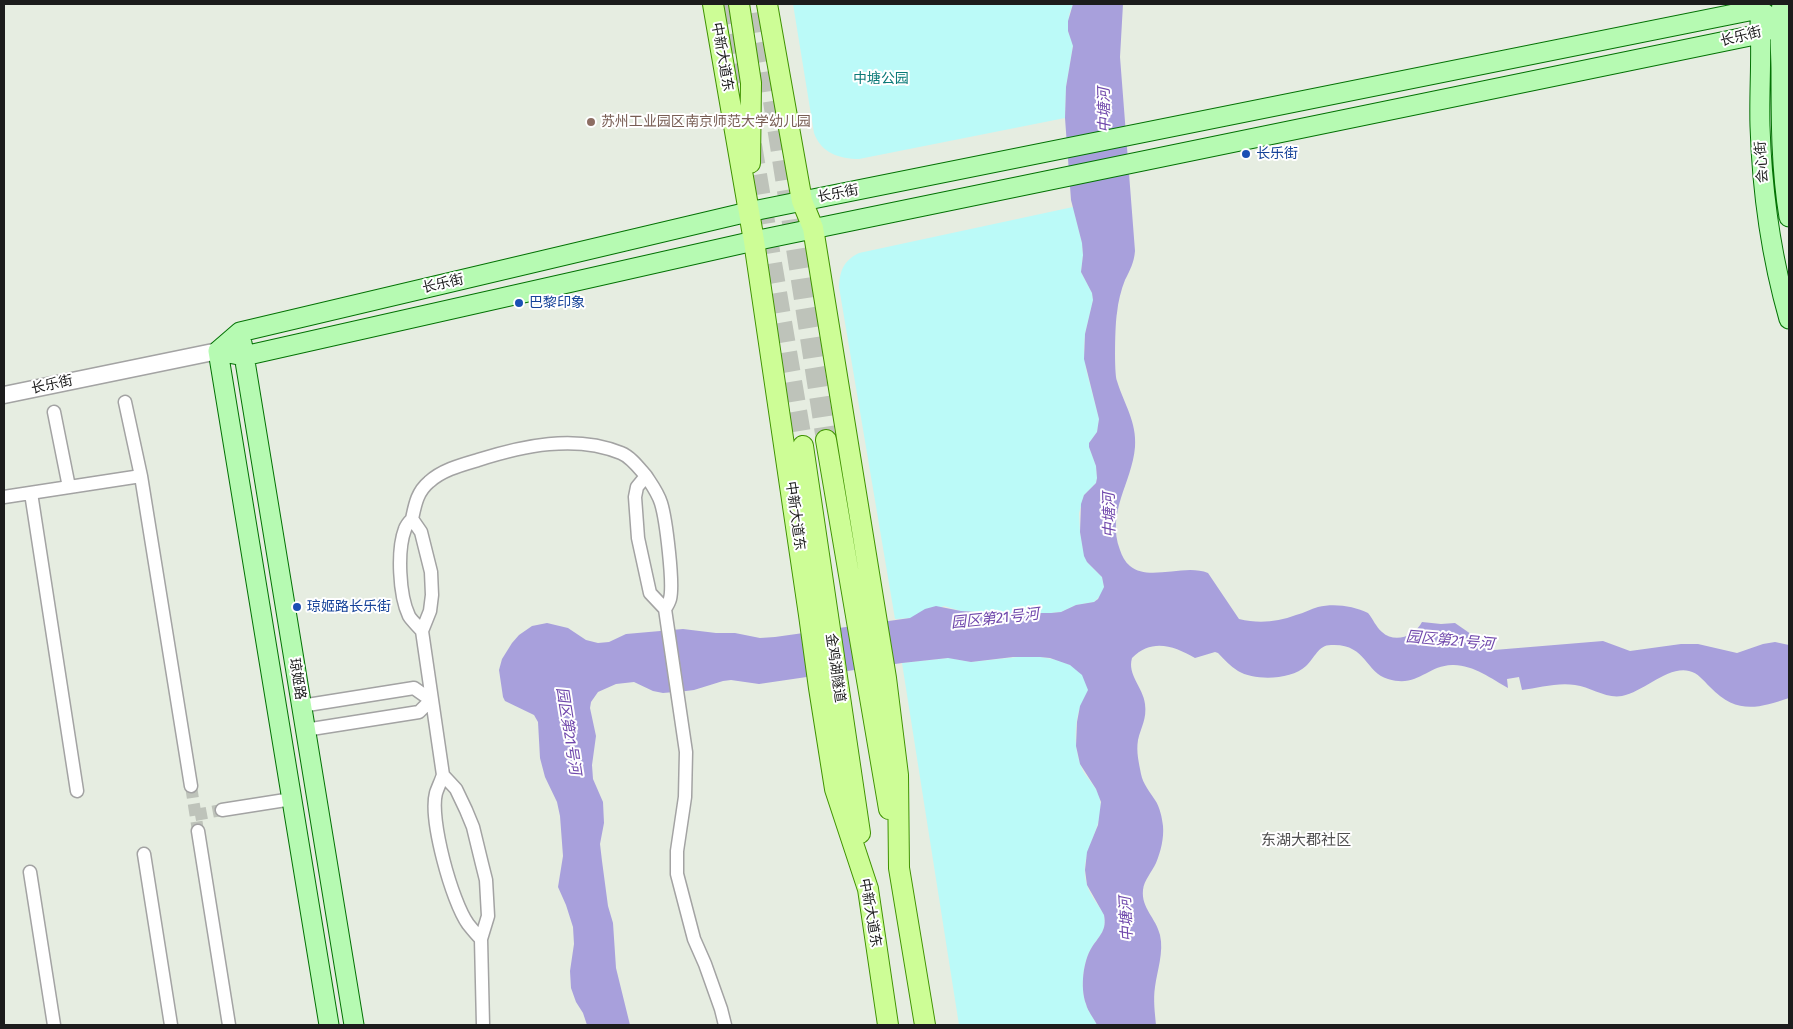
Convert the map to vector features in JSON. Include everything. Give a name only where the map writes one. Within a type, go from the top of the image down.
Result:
[{"type":"main road","name":"中新大道东","points":[[713,4],[754,240],[809,614],[818,688],[835,789],[868,889],[888,1025]]},
{"type":"main road","points":[[739,4],[751,83],[748,212]]},
{"type":"main road","points":[[767,4],[802,201],[813,228],[886,678],[898,775],[899,868],[925,1025]]},
{"type":"main road","name":"会心街","points":[[1782,4],[1779,24],[1782,142],[1789,217]]},
{"type":"main road","name":"长乐街","points":[[1759,6],[1779,24],[1760,34],[754,240],[244,356],[218,351],[240,332],[748,212],[1759,6]]},
{"type":"main road","name":"会心街","points":[[1759,6],[1760,127],[1766,212],[1789,319]]},
{"type":"main road","name":"琼姬路","points":[[240,332],[354,1025]]},
{"type":"main road","name":"琼姬路","points":[[218,351],[329,1025]]},
{"type":"main road","name":"金鸡湖隧道","points":[[826,440],[899,868]]},
{"type":"main road","name":"金鸡湖隧道","points":[[803,446],[868,889]]},
{"type":"street","name":"长乐街","points":[[4,396],[218,351]]},
{"type":"street","points":[[126,402],[141,476],[191,786]]},
{"type":"street","points":[[54,412],[68,487]]},
{"type":"street","points":[[422,630],[410,618],[405,605],[400,566],[405,529],[412,519],[416,500],[420,492],[434,478],[459,466],[491,455],[540,445],[583,444],[622,453],[646,476],[656,490],[666,527],[670,599],[665,610]]},
{"type":"street","points":[[4,497],[141,476]]},
{"type":"street","points":[[646,476],[637,488],[638,538],[650,593],[665,610],[686,752],[685,797],[677,851],[677,874],[694,939],[721,1008],[725,1025]]},
{"type":"street","points":[[31,493],[77,791]]},
{"type":"street","points":[[412,519],[421,532],[431,572],[432,594],[430,611],[422,630],[443,775],[436,794],[436,813],[446,871],[467,923],[481,939]]},
{"type":"street","points":[[302,706],[414,688],[431,700]]},
{"type":"street","points":[[305,730],[419,712],[431,700]]},
{"type":"street","points":[[443,775],[456,789],[473,827],[486,880],[488,916],[481,939],[483,1025]]},
{"type":"street","points":[[222,810],[292,799]]},
{"type":"street","points":[[198,831],[229,1025]]},
{"type":"street","points":[[144,854],[171,1025]]},
{"type":"street","points":[[30,872],[54,1025]]},
{"type":"green space","name":"中塘公园","points":[[793,4],[1073,4],[1069,15],[1068,31],[1073,45],[1066,87],[1065,118],[859,159],[845,158],[832,154],[821,146],[814,133]]},
{"type":"green space","points":[[1073,207],[1082,243],[1081,272],[1092,293],[1093,300],[1085,334],[1084,350],[1086,369],[1099,419],[1097,432],[1089,443],[1096,466],[1097,478],[1096,483],[1084,495],[1079,513],[1080,532],[1087,562],[1102,577],[1104,587],[1102,594],[1094,602],[1076,605],[1061,612],[991,613],[961,611],[944,606],[912,618],[895,619],[839,287],[843,267],[849,259],[859,253]]},
{"type":"green space","points":[[1027,656],[1055,660],[1074,667],[1086,681],[1088,690],[1079,712],[1076,726],[1076,741],[1082,768],[1095,788],[1100,800],[1099,821],[1088,851],[1085,873],[1088,889],[1104,915],[1105,925],[1086,960],[1083,983],[1087,1007],[1097,1025],[959,1025],[902,663],[949,658],[971,662]]},
{"type":"water","points":[[1073,4],[1123,4],[1120,57],[1135,251],[1133,263],[1118,305],[1115,359],[1117,381],[1134,429],[1135,447],[1116,523],[1120,550],[1130,566],[1138,570],[1157,573],[1199,570],[1208,573],[1239,619],[1261,622],[1275,621],[1318,607],[1337,605],[1368,613],[1380,630],[1387,636],[1404,637],[1415,631],[1422,622],[1455,623],[1494,650],[1603,641],[1630,651],[1681,644],[1698,644],[1737,653],[1775,642],[1789,645],[1789,698],[1767,705],[1747,707],[1738,705],[1720,696],[1695,673],[1681,670],[1672,672],[1639,690],[1622,696],[1610,696],[1581,686],[1568,684],[1522,690],[1519,677],[1507,679],[1508,688],[1482,673],[1459,665],[1443,666],[1415,679],[1398,681],[1380,675],[1351,648],[1331,645],[1323,647],[1299,671],[1273,678],[1263,678],[1238,671],[1215,652],[1195,658],[1171,647],[1155,646],[1147,648],[1132,658],[1131,664],[1133,676],[1145,704],[1144,719],[1137,744],[1141,774],[1145,785],[1158,806],[1163,826],[1163,840],[1159,854],[1143,890],[1146,908],[1158,929],[1161,941],[1161,955],[1154,992],[1156,1025],[1097,1025],[1084,998],[1083,983],[1086,960],[1102,932],[1105,920],[1087,885],[1085,870],[1087,852],[1098,825],[1101,802],[1096,789],[1080,764],[1076,746],[1077,722],[1080,706],[1088,690],[1082,675],[1070,665],[1050,658],[1040,657],[1013,657],[971,662],[948,658],[759,684],[731,680],[694,690],[663,693],[653,691],[634,682],[616,684],[598,692],[591,702],[590,708],[596,736],[592,765],[593,779],[603,802],[604,823],[600,844],[608,906],[613,923],[616,968],[630,1025],[587,1025],[571,988],[570,971],[574,944],[573,927],[558,887],[563,856],[560,816],[557,802],[545,777],[540,758],[538,722],[534,715],[505,701],[503,697],[499,670],[502,659],[519,635],[532,626],[547,623],[568,628],[586,640],[598,643],[609,642],[626,634],[683,629],[735,633],[760,638],[775,637],[910,618],[925,609],[936,606],[961,611],[991,613],[1061,612],[1076,605],[1094,602],[1098,599],[1104,587],[1102,577],[1087,562],[1084,556],[1080,532],[1081,504],[1084,495],[1096,483],[1097,478],[1096,466],[1089,443],[1097,432],[1099,419],[1084,359],[1085,334],[1093,300],[1092,293],[1081,272],[1082,243],[1071,200],[1065,118],[1066,87],[1073,46],[1068,31],[1068,21]]},
{"type":"tunnel","points":[[728,4],[742,84]]},
{"type":"tunnel","points":[[759,12],[826,440]]},
{"type":"tunnel","points":[[752,145],[803,446]]},
{"type":"tunnel","points":[[191,786],[198,831]]},
{"type":"tunnel","points":[[195,815],[222,810]]},
{"type":"place","name":"苏州工业园区南京师范大学幼儿园","points":[[591,122]]},
{"type":"place","name":"长乐街","points":[[1246,154]]},
{"type":"place","name":"巴黎印象","points":[[519,303]]},
{"type":"place","name":"琼姬路长乐街","points":[[297,607]]},
{"type":"district","name":"东湖大郡社区","points":[[1306,841]]},
{"type":"water label","name":"中塘河","points":[[1105,110]]},
{"type":"water label","name":"中塘河","points":[[1110,515]]},
{"type":"water label","name":"园区第21号河","points":[[995,619]]},
{"type":"water label","name":"园区第21号河","points":[[1450,641]]},
{"type":"water label","name":"园区第21号河","points":[[568,731]]},
{"type":"water label","name":"中塘河","points":[[1127,919]]}]
